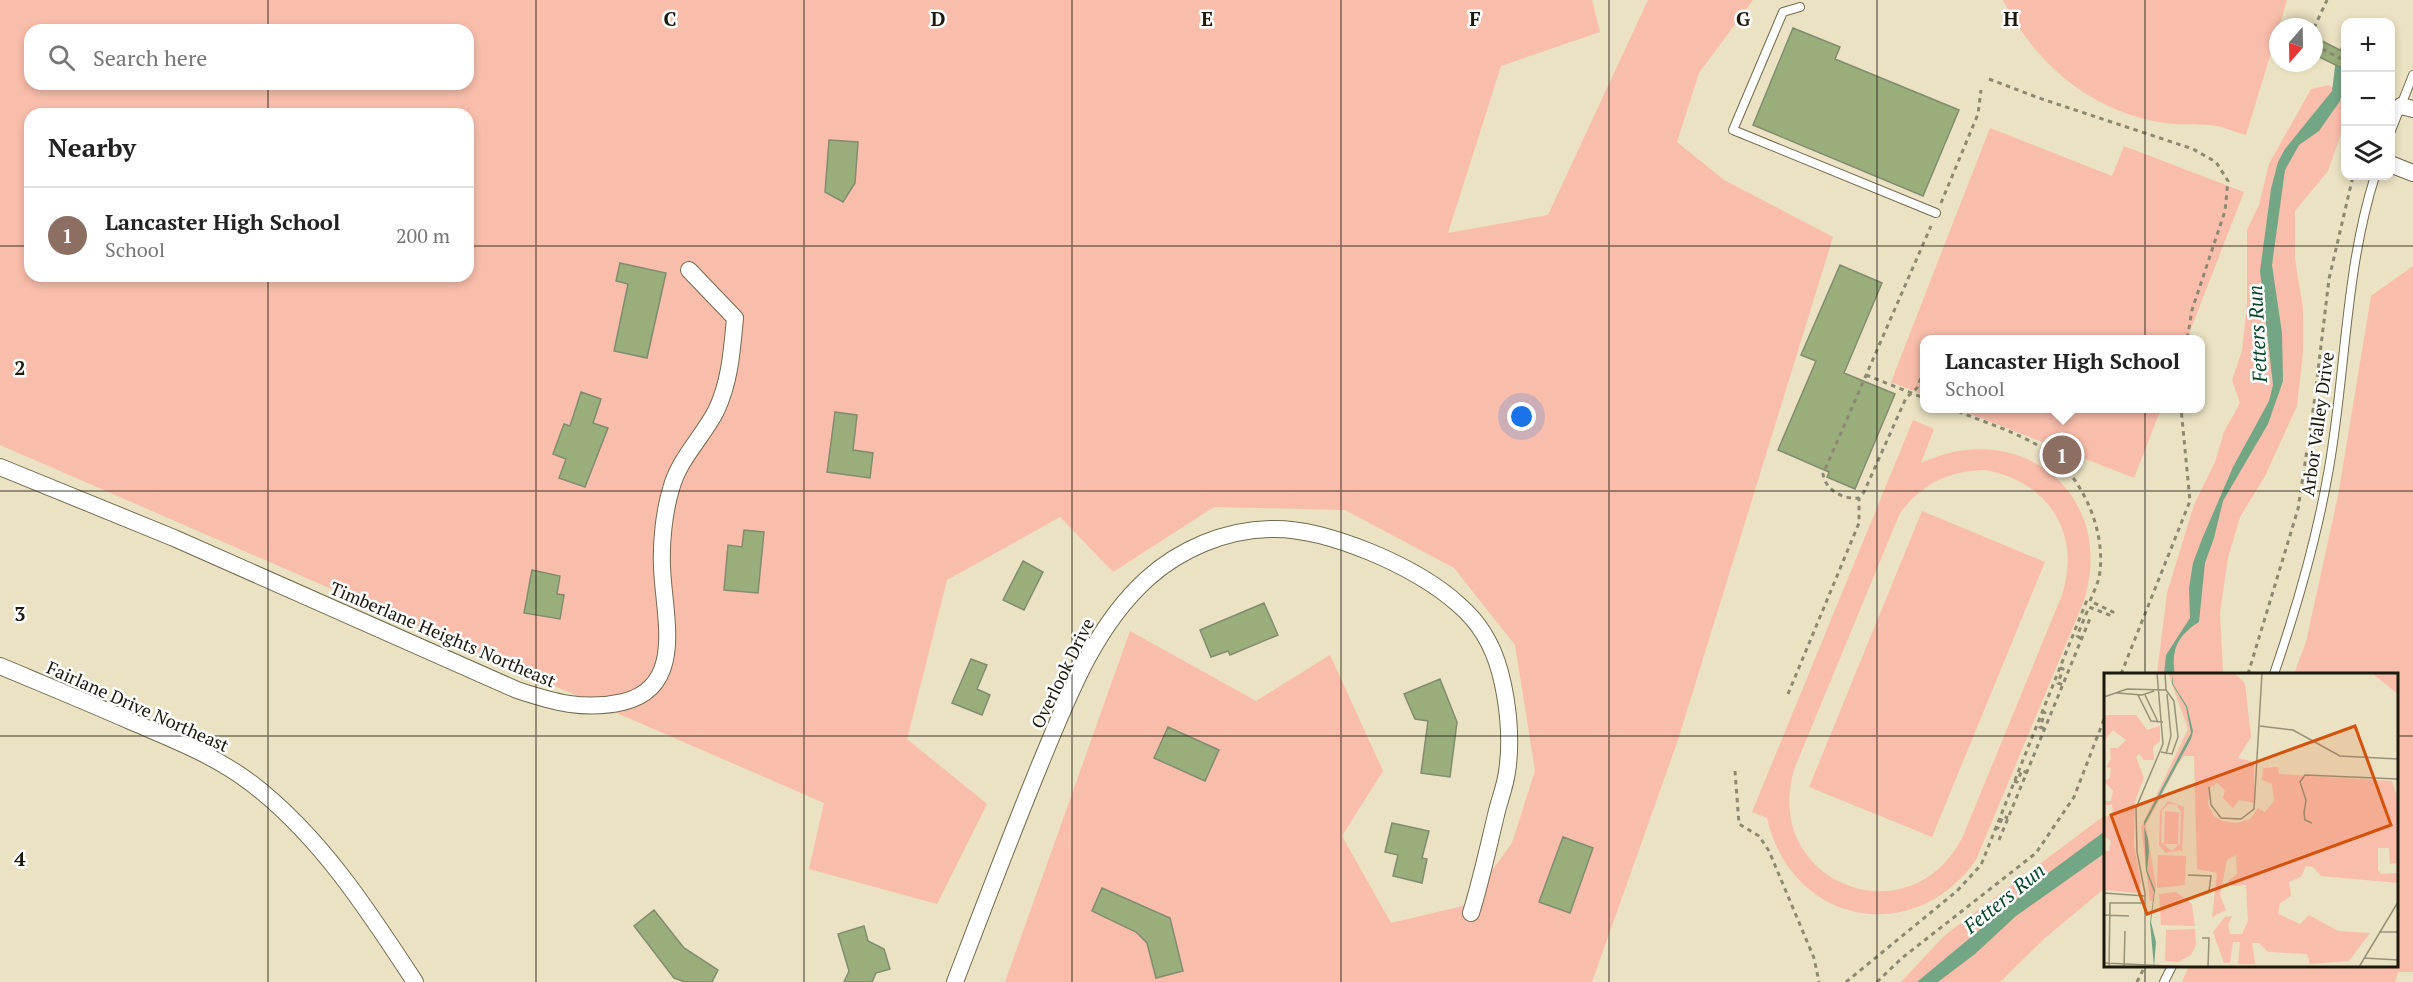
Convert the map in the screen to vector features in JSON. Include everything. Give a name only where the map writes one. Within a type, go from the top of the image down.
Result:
[{"type":"street","points":[[2395,166],[2413,173]]},
{"type":"street","name":"Timberlane Heights Northeast","points":[[0,467],[174,538],[517,690],[556,703],[581,706],[596,707],[628,701],[655,685],[664,667],[667,644],[661,563],[671,489],[687,452],[716,411],[727,383],[732,353],[735,318],[689,270]]},
{"type":"street","name":"Overlook Drive","points":[[955,982],[1071,690],[1111,619],[1147,579],[1191,548],[1216,538],[1258,530],[1294,529],[1320,534],[1393,563],[1460,605],[1478,625],[1490,646],[1504,695],[1509,747],[1507,773],[1471,914]]},
{"type":"street","name":"Fairlane Drive Northeast","points":[[0,666],[179,742],[209,756],[250,782],[285,812],[321,850],[371,914],[416,982]]},
{"type":"lane","points":[[1800,7],[1783,12],[1733,130],[1936,213]]},
{"type":"lane","points":[[2395,127],[2407,108],[2413,75]]},
{"type":"lane","name":"Arbor Valley Drive","points":[[2275,673],[2306,573],[2328,477],[2352,276],[2364,214],[2375,180]]},
{"type":"lane","points":[[2164,982],[2172,967]]},
{"type":"path","points":[[2319,18],[2327,0]]},
{"type":"path","points":[[2323,50],[2341,60]]},
{"type":"path","points":[[1989,79],[2193,149],[2216,162],[2228,181],[2225,211],[2192,310],[2188,335]]},
{"type":"path","points":[[1859,498],[1854,499],[1834,492],[1826,485],[1823,474],[1978,114],[1982,90]]},
{"type":"path","points":[[2249,673],[2298,509],[2313,413],[2329,279],[2352,180]]},
{"type":"path","points":[[1866,375],[1920,396]]},
{"type":"path","points":[[1788,694],[1859,522],[1859,498],[1906,398],[1917,388],[1920,380]]},
{"type":"path","points":[[1846,982],[1971,878],[1986,855],[1995,827],[2087,600],[2090,601],[2099,579],[2099,544],[2087,501],[2074,479],[2060,462],[2043,448],[1962,413]]},
{"type":"path","points":[[2122,673],[2190,501],[2181,413]]},
{"type":"path","points":[[2082,639],[2077,636],[2089,607],[2112,616],[2113,612],[2090,601]]},
{"type":"path","points":[[1999,840],[2091,616]]},
{"type":"path","points":[[2060,668],[2063,669],[2058,683],[2063,685]]},
{"type":"path","points":[[2042,711],[2045,713],[2040,727],[2045,729]]},
{"type":"path","points":[[1877,982],[1902,958],[2036,853],[2074,797],[2104,719]]},
{"type":"path","points":[[1735,771],[1738,824],[1759,836],[1769,851],[1814,958],[1819,982]]},
{"type":"path","points":[[2014,781],[2017,782],[2022,771],[2027,772]]},
{"type":"path","points":[[1995,827],[1998,828],[2003,816],[2008,818]]},
{"type":"path","points":[[2137,982],[2144,967]]},
{"type":"shaded area","points":[[0,0],[1592,0],[1600,32],[1501,66],[1448,233],[1548,215],[1648,0],[1753,0],[1699,73],[1677,142],[1724,180],[1833,237],[1678,740],[1592,982],[1005,982],[1130,631],[1256,701],[1330,655],[1383,771],[1342,836],[1391,923],[1467,905],[1512,843],[1535,771],[1515,645],[1454,568],[1345,510],[1214,507],[1113,572],[1060,517],[947,580],[907,739],[987,804],[937,904],[809,869],[824,803],[0,445]]},
{"type":"shaded area","points":[[2003,0],[2287,0],[2282,18],[2269,18],[2269,59],[2246,135],[2214,126],[2164,123],[2113,108],[2090,96],[2049,64],[2016,23]]},
{"type":"shaded area","points":[[2341,47],[2340,101],[2319,131],[2299,145],[2285,170],[2272,265],[2282,333],[2283,381],[2268,424],[2223,501],[2205,563],[2199,622],[2181,637],[2175,650],[2175,673],[2164,673],[2166,655],[2190,618],[2189,588],[2193,563],[2202,539],[2233,467],[2269,401],[2273,385],[2260,271],[2271,189],[2278,162],[2285,149],[2332,91],[2336,59]]},
{"type":"shaded area","points":[[2329,85],[2341,95],[2341,134],[2328,171],[2295,211],[2295,259],[2303,308],[2303,353],[2297,406],[2265,476],[2240,517],[2228,558],[2220,612],[2223,673],[2157,673],[2167,593],[2194,505],[2215,462],[2224,432],[2240,403],[2232,380],[2242,351],[2247,304],[2247,230],[2259,205],[2269,164],[2311,89]]},
{"type":"shaded area","points":[[1990,128],[2112,176],[2124,146],[2244,192],[2189,335],[1920,335],[1920,393],[1891,382]]},
{"type":"shaded area","points":[[2413,266],[2413,972],[2398,972],[2395,982],[2182,982],[2189,967],[2398,967],[2398,673],[2294,673],[2306,642],[2338,496],[2371,296]]},
{"type":"shaded area","points":[[1968,413],[2159,413],[2134,478]]},
{"type":"shaded area","points":[[1913,420],[1934,429],[1921,463],[1958,451],[1994,450],[2026,458],[2053,475],[2074,499],[2087,529],[2090,564],[2083,603],[1976,860],[1950,888],[1920,906],[1889,914],[1857,912],[1827,901],[1801,882],[1780,854],[1767,818],[1752,812]],"holes":[[[1985,470],[2007,476],[2026,485],[2055,513],[2063,531],[2067,551],[2067,572],[2062,595],[1963,836],[1939,868],[1909,886],[1877,891],[1845,884],[1818,867],[1798,841],[1789,807],[1795,767],[1900,513],[1917,494],[1948,476]]]},
{"type":"shaded area","points":[[1922,511],[2045,562],[1932,837],[1809,787]]},
{"type":"shaded area","points":[[2104,816],[2104,889],[2045,938],[2000,982],[1901,982],[1945,935]]},
{"type":"shaded area","points":[[2104,832],[2104,854],[2016,916],[1975,954],[1938,982],[1917,982],[2047,874]]},
{"type":"building","points":[[1793,28],[1840,47],[1835,59],[1959,110],[1923,196],[1753,125]]},
{"type":"building","points":[[2323,42],[2341,50],[2341,68],[2323,59]]},
{"type":"building","points":[[829,140],[858,142],[855,183],[843,202],[825,192]]},
{"type":"building","points":[[620,263],[666,273],[647,358],[614,351],[628,284],[616,281]]},
{"type":"building","points":[[1840,265],[1882,283],[1844,373],[1895,394],[1855,489],[1827,477],[1829,472],[1778,450],[1816,361],[1801,355]]},
{"type":"building","points":[[581,392],[601,399],[593,423],[608,428],[585,487],[559,478],[566,459],[553,454],[564,424],[570,426]]},
{"type":"building","points":[[835,412],[857,415],[853,450],[873,453],[870,478],[827,472]]},
{"type":"building","points":[[744,530],[764,532],[758,593],[724,590],[728,545],[742,547]]},
{"type":"building","points":[[1023,561],[1043,572],[1024,610],[1003,600]]},
{"type":"building","points":[[532,570],[560,576],[557,594],[564,595],[560,619],[524,613]]},
{"type":"building","points":[[1264,603],[1278,635],[1230,655],[1228,651],[1211,657],[1200,630]]},
{"type":"building","points":[[971,659],[987,665],[977,689],[990,695],[982,715],[952,703]]},
{"type":"building","points":[[1440,679],[1457,722],[1450,777],[1421,773],[1428,721],[1415,719],[1404,694]]},
{"type":"building","points":[[1168,727],[1219,750],[1205,781],[1154,758]]},
{"type":"building","points":[[1392,823],[1429,831],[1422,858],[1427,859],[1422,883],[1393,876],[1398,855],[1385,852]]},
{"type":"building","points":[[1563,837],[1593,848],[1570,913],[1539,902]]},
{"type":"building","points":[[1102,888],[1170,918],[1183,971],[1156,978],[1147,943],[1136,932],[1092,911]]},
{"type":"building","points":[[654,910],[684,948],[718,970],[712,982],[685,982],[674,978],[634,926]]},
{"type":"building","points":[[864,926],[868,941],[884,949],[890,969],[876,973],[872,982],[844,982],[849,971],[838,934]]},
{"type":"place","name":"Lancaster High School","points":[[2062,455]]},
{"type":"water label","name":"Fetters Run","points":[[2257,334]]},
{"type":"water label","name":"Fetters Run","points":[[2004,898]]}]
